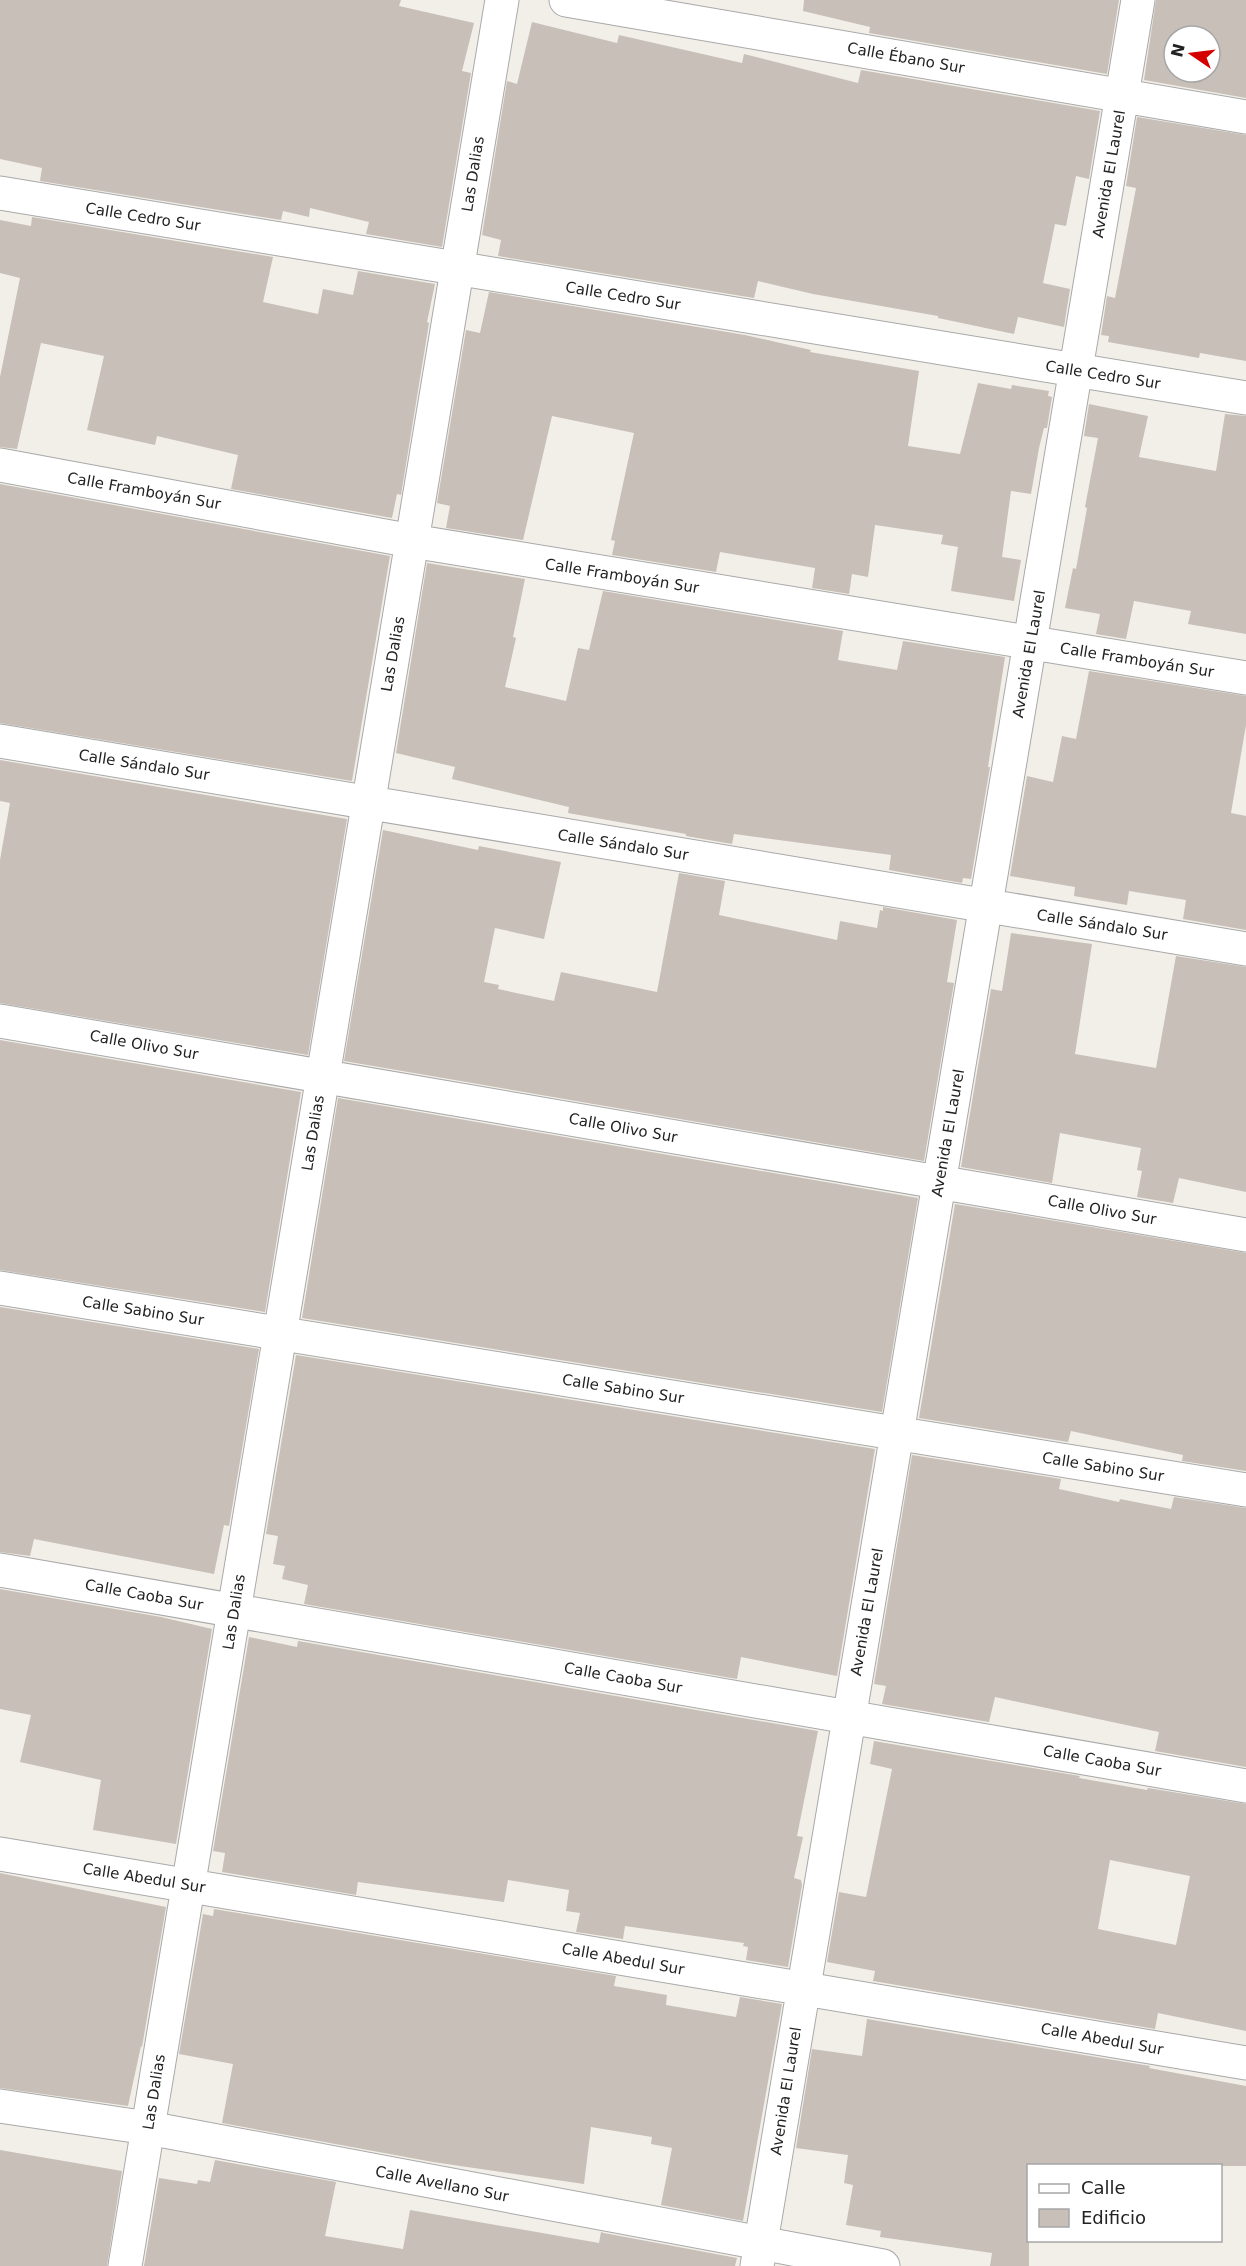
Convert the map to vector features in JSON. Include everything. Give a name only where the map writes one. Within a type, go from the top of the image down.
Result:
[{"type":"street","name":"Las Dalias","points":[[125,2266],[502,0]]},
{"type":"street","name":"Calle Ébano Sur","points":[[566,0],[1246,117]]},
{"type":"street","name":"Avenida El Laurel","points":[[759,2255],[1138,0]]},
{"type":"street","name":"Calle Cedro Sur","points":[[0,193],[1246,398]]},
{"type":"street","name":"Calle Framboyán Sur","points":[[0,465],[412,541],[1246,678]]},
{"type":"street","name":"Calle Sándalo Sur","points":[[0,741],[1246,949]]},
{"type":"street","name":"Calle Olivo Sur","points":[[0,1021],[1246,1235]]},
{"type":"street","name":"Calle Sabino Sur","points":[[0,1288],[1246,1490]]},
{"type":"street","name":"Calle Caoba Sur","points":[[0,1570],[1246,1786]]},
{"type":"street","name":"Calle Abedul Sur","points":[[0,1854],[1246,2063]]},
{"type":"street","name":"Calle Avellano Sur","points":[[0,2106],[148,2128],[759,2255],[883,2266]]},
{"type":"building","points":[[0,0],[401,0],[399,6],[474,23],[462,71],[471,73],[442,247],[366,234],[369,222],[310,208],[309,217],[283,211],[281,220],[40,181],[42,168],[0,159]]},
{"type":"building","points":[[804,0],[1119,0],[1107,74],[869,33],[870,27],[803,11]]},
{"type":"building","points":[[1156,0],[1246,0],[1246,98],[1167,84],[1222,84],[1222,24],[1162,24],[1162,83],[1144,80]]},
{"type":"building","points":[[532,22],[617,43],[619,35],[742,63],[744,54],[858,83],[861,70],[1100,111],[1089,179],[1076,176],[1066,226],[1055,224],[1043,283],[1070,289],[1064,327],[1018,317],[1014,334],[938,318],[938,316],[813,294],[758,281],[754,298],[498,256],[501,240],[482,235],[507,81],[517,84]]},
{"type":"building","points":[[1137,117],[1246,135],[1246,361],[1200,353],[1199,358],[1108,342],[1109,336],[1101,335],[1107,296],[1115,298],[1136,188],[1126,186]]},
{"type":"building","points":[[32,217],[273,257],[263,302],[318,314],[323,289],[353,295],[358,271],[435,284],[427,322],[429,323],[401,495],[397,494],[392,518],[231,489],[238,455],[157,436],[155,445],[87,430],[104,356],[41,343],[17,449],[0,447],[0,377],[20,278],[0,273],[0,220],[31,226]]},
{"type":"building","points":[[489,292],[745,335],[811,350],[810,352],[919,371],[908,446],[960,454],[978,383],[1011,389],[1012,385],[1049,391],[1048,396],[1052,397],[1047,428],[1044,428],[1039,448],[1031,494],[1011,491],[1002,557],[1021,560],[1014,601],[951,591],[958,547],[941,544],[943,535],[875,525],[868,577],[852,574],[849,594],[812,588],[815,568],[720,552],[716,572],[612,555],[615,541],[611,540],[634,433],[552,416],[523,540],[446,528],[450,506],[437,503],[466,330],[480,333]]},
{"type":"building","points":[[1089,404],[1148,416],[1139,457],[1216,471],[1225,414],[1246,416],[1246,634],[1188,624],[1191,611],[1134,601],[1126,639],[1096,634],[1100,614],[1065,608],[1073,568],[1076,569],[1098,438],[1084,436]]},
{"type":"building","points":[[0,484],[390,556],[352,781],[0,723]]},
{"type":"building","points":[[427,563],[525,579],[513,637],[516,638],[505,687],[566,701],[578,648],[589,650],[603,591],[843,631],[838,660],[897,670],[903,641],[1005,657],[988,767],[990,767],[971,879],[963,878],[962,883],[889,870],[891,855],[734,834],[732,844],[568,813],[569,807],[452,779],[455,767],[396,753]]},
{"type":"building","points":[[1089,671],[1246,696],[1246,725],[1231,813],[1246,816],[1246,930],[1183,919],[1186,900],[1129,891],[1127,905],[1074,896],[1075,887],[1010,876],[1027,776],[1053,782],[1062,736],[1076,739]]},
{"type":"building","points":[[0,760],[347,819],[308,1055],[0,1003],[0,860],[10,803],[0,801]]},
{"type":"building","points":[[383,830],[478,850],[479,846],[561,862],[544,939],[495,928],[484,982],[499,985],[498,989],[554,1001],[561,972],[657,992],[679,873],[725,881],[719,915],[837,940],[840,921],[877,928],[880,910],[883,911],[883,907],[957,920],[947,982],[954,983],[924,1161],[344,1061]]},
{"type":"building","points":[[1011,933],[1092,944],[1075,1054],[1156,1068],[1176,956],[1246,967],[1246,1192],[1179,1178],[1173,1203],[1137,1197],[1142,1171],[1137,1170],[1141,1148],[1060,1133],[1052,1183],[961,1167],[991,989],[1002,991]]},
{"type":"building","points":[[0,1040],[301,1092],[265,1312],[0,1270]]},
{"type":"building","points":[[338,1098],[918,1198],[882,1412],[302,1318]]},
{"type":"building","points":[[955,1204],[1246,1253],[1246,1471],[1182,1461],[1183,1455],[1071,1431],[1068,1442],[919,1418]]},
{"type":"building","points":[[0,1307],[259,1349],[229,1526],[224,1525],[214,1574],[34,1539],[30,1556],[0,1552]]},
{"type":"building","points":[[296,1355],[875,1449],[837,1676],[741,1657],[737,1679],[304,1604],[308,1585],[282,1579],[285,1566],[273,1564],[278,1536],[266,1534]]},
{"type":"building","points":[[912,1455],[1061,1479],[1059,1489],[1119,1502],[1120,1499],[1171,1509],[1174,1497],[1246,1508],[1246,1767],[1155,1751],[1159,1732],[995,1697],[989,1722],[882,1704],[886,1686],[874,1684]]},
{"type":"building","points":[[0,1589],[161,1617],[212,1629],[176,1844],[93,1830],[101,1780],[20,1762],[31,1715],[0,1709]]},
{"type":"building","points":[[249,1637],[297,1647],[298,1641],[818,1731],[797,1836],[803,1837],[794,1878],[801,1880],[802,1885],[788,1967],[746,1960],[748,1947],[743,1946],[744,1943],[625,1926],[623,1939],[576,1932],[580,1913],[566,1911],[569,1890],[508,1880],[504,1902],[358,1882],[356,1895],[222,1872],[225,1853],[213,1851]]},
{"type":"building","points":[[874,1741],[1080,1776],[1079,1778],[1147,1790],[1148,1788],[1246,1804],[1246,2031],[1158,2013],[1155,2029],[873,1981],[875,1971],[827,1962],[839,1892],[866,1897],[892,1769],[870,1764]],"holes":[[[1110,1860],[1190,1876],[1176,1945],[1098,1929]]]},
{"type":"building","points":[[0,1873],[166,1907],[142,2047],[128,2106],[0,2088]]},
{"type":"building","points":[[214,1909],[616,1976],[614,1986],[667,1995],[666,2005],[736,2017],[740,1997],[782,2004],[743,2221],[661,2205],[672,2148],[651,2144],[652,2137],[591,2127],[584,2184],[433,2162],[222,2123],[233,2064],[179,2054],[203,1914],[213,1916]]},
{"type":"building","points":[[867,2019],[1150,2066],[1149,2068],[1246,2086],[1246,2166],[1027,2164],[1029,2266],[990,2266],[992,2253],[880,2237],[881,2231],[846,2225],[853,2185],[844,2183],[848,2155],[796,2148],[812,2049],[862,2056]]},
{"type":"building","points":[[0,2150],[122,2171],[107,2266],[0,2266]]},
{"type":"building","points":[[215,2160],[336,2182],[325,2236],[403,2249],[410,2210],[599,2243],[601,2232],[737,2258],[735,2266],[144,2266],[159,2178],[197,2184],[198,2180],[210,2182]]}]
